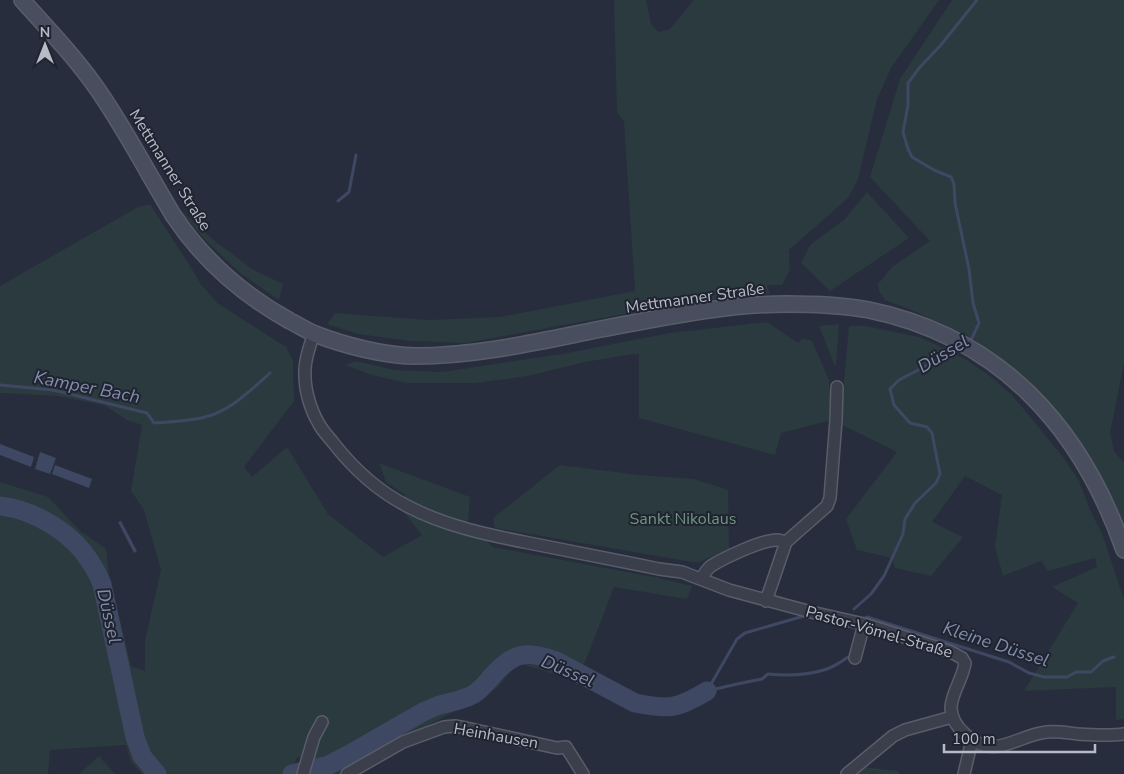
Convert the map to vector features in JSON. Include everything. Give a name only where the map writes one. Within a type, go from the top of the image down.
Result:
[{"type":"main road","name":"Mettmanner Straße","points":[[22,0],[66,48],[98,90],[123,128],[174,216],[196,245],[225,276],[252,298],[270,310],[314,333],[349,345],[376,351],[412,356],[439,355],[500,349],[653,319],[712,310],[784,304],[866,309],[935,331],[971,349],[995,364],[1019,383],[1047,412],[1077,452],[1107,508],[1124,550]]},
{"type":"street","points":[[314,333],[304,369],[306,389],[320,426],[360,472],[384,492],[406,506],[430,517],[491,536],[682,572],[701,578],[711,566],[744,550],[767,542],[778,540],[786,542]]},
{"type":"street","points":[[766,601],[786,542],[827,506],[830,498],[837,387]]},
{"type":"street","name":"Pastor-Vömel-Straße","points":[[701,578],[729,590],[766,601],[864,624],[951,652],[962,658],[965,663],[964,669],[952,701],[952,717]]},
{"type":"street","points":[[855,658],[864,624]]},
{"type":"street","points":[[847,774],[893,736],[905,730],[952,717],[962,732],[972,740],[983,745],[995,747],[1001,747],[1038,733],[1124,734]]},
{"type":"street","points":[[304,774],[314,737],[322,722]]},
{"type":"street","name":"Heinhausen","points":[[347,774],[403,742],[444,727],[455,726],[557,748],[566,747],[583,774]]},
{"type":"street","points":[[964,774],[972,740]]},
{"type":"green space","points":[[614,0],[646,0],[651,24],[658,32],[670,29],[694,0],[939,0],[891,68],[877,99],[858,179],[848,198],[789,250],[790,269],[782,285],[767,285],[770,294],[734,296],[466,343],[410,341],[358,334],[327,324],[335,313],[429,320],[500,317],[635,291],[624,122],[617,111]]},
{"type":"green space","points":[[952,0],[1124,0],[1124,363],[1110,433],[1114,451],[1124,463],[1124,525],[1116,505],[1079,440],[1052,407],[1010,366],[967,335],[885,300],[879,291],[878,284],[892,267],[930,241],[870,177],[900,79]]},
{"type":"green space","points":[[867,192],[909,238],[830,291],[801,263],[810,245],[845,219]]},
{"type":"green space","points":[[150,204],[200,283],[217,303],[286,347],[293,361],[294,401],[244,467],[252,477],[287,447],[328,514],[383,557],[422,535],[400,508],[405,495],[386,482],[379,463],[470,497],[468,523],[493,547],[659,578],[692,586],[687,599],[614,587],[577,681],[518,663],[497,688],[372,756],[343,774],[315,774],[315,753],[296,758],[292,774],[142,774],[131,762],[126,745],[50,750],[48,774],[0,774],[0,482],[48,497],[79,530],[106,549],[109,575],[131,666],[145,671],[145,640],[161,570],[144,510],[131,491],[142,425],[127,420],[104,405],[57,396],[0,393],[0,286],[138,207]]},
{"type":"green space","points":[[176,206],[211,238],[252,269],[283,284],[279,300],[240,273],[207,242]]},
{"type":"green space","points":[[767,322],[798,343],[803,338],[812,341],[829,380],[832,420],[781,433],[775,455],[639,418],[639,354],[585,362],[528,376],[475,383],[407,383],[372,375],[345,365],[356,361],[394,370],[442,372],[562,354],[670,333]]},
{"type":"green space","points":[[839,324],[836,366],[819,326]]},
{"type":"green space","points":[[849,326],[866,326],[919,337],[965,359],[990,376],[1012,395],[1063,457],[1079,481],[1103,536],[1124,600],[1124,719],[1116,720],[1116,687],[1024,691],[1078,603],[1052,587],[1097,567],[1095,558],[1048,571],[1041,561],[1003,576],[995,547],[1002,495],[965,476],[932,522],[963,537],[931,576],[895,568],[892,558],[857,550],[846,519],[897,452],[840,424]]},
{"type":"green space","name":"Sankt Nikolaus","points":[[560,465],[639,475],[694,479],[728,490],[729,549],[699,562],[692,562],[495,528],[493,518]]},
{"type":"green space","points":[[99,756],[115,774],[79,774]]},
{"type":"green space","points":[[864,767],[898,771],[900,774],[856,774]]},
{"type":"water","points":[[0,444],[34,457],[31,467],[0,455]]},
{"type":"water","points":[[40,452],[56,458],[50,474],[35,469]]},
{"type":"water","points":[[55,465],[92,479],[89,488],[52,474]]},
{"type":"water","points":[[121,521],[137,551],[134,553],[118,522]]},
{"type":"waterway","name":"Düssel","points":[[967,342],[972,338],[979,323],[973,303],[969,269],[955,203],[954,184],[951,177],[934,170],[912,157],[903,132],[908,105],[908,83],[977,0]]},
{"type":"waterway","name":"Kamper Bach","points":[[338,201],[349,192],[356,155]]},
{"type":"waterway","name":"Düssel","points":[[854,609],[871,594],[884,576],[903,534],[905,519],[915,503],[936,483],[940,474],[932,433],[927,427],[910,423],[894,405],[890,389],[899,380],[958,348]]},
{"type":"waterway","name":"Kamper Bach","points":[[0,385],[53,390],[147,413],[154,423],[180,421],[214,414],[240,399],[270,373]]},
{"type":"waterway","name":"Düssel","points":[[0,506],[26,512],[52,525],[74,542],[94,568],[102,584],[135,737],[142,756],[157,774]]},
{"type":"waterway","name":"Düssel","points":[[707,691],[737,639],[745,633],[804,616]]},
{"type":"waterway","name":"Kleine Düssel","points":[[864,619],[867,617],[1009,662],[1029,673],[1044,677],[1067,677],[1076,672],[1091,672],[1103,661],[1114,657]]},
{"type":"waterway","name":"Düssel","points":[[292,774],[329,765],[423,712],[474,694],[501,667],[522,655],[537,655],[556,661],[635,703],[656,707],[680,705],[707,691]]},
{"type":"waterway","name":"Kleine Düssel","points":[[707,691],[762,679],[768,674],[813,673],[833,667],[848,657]]}]
